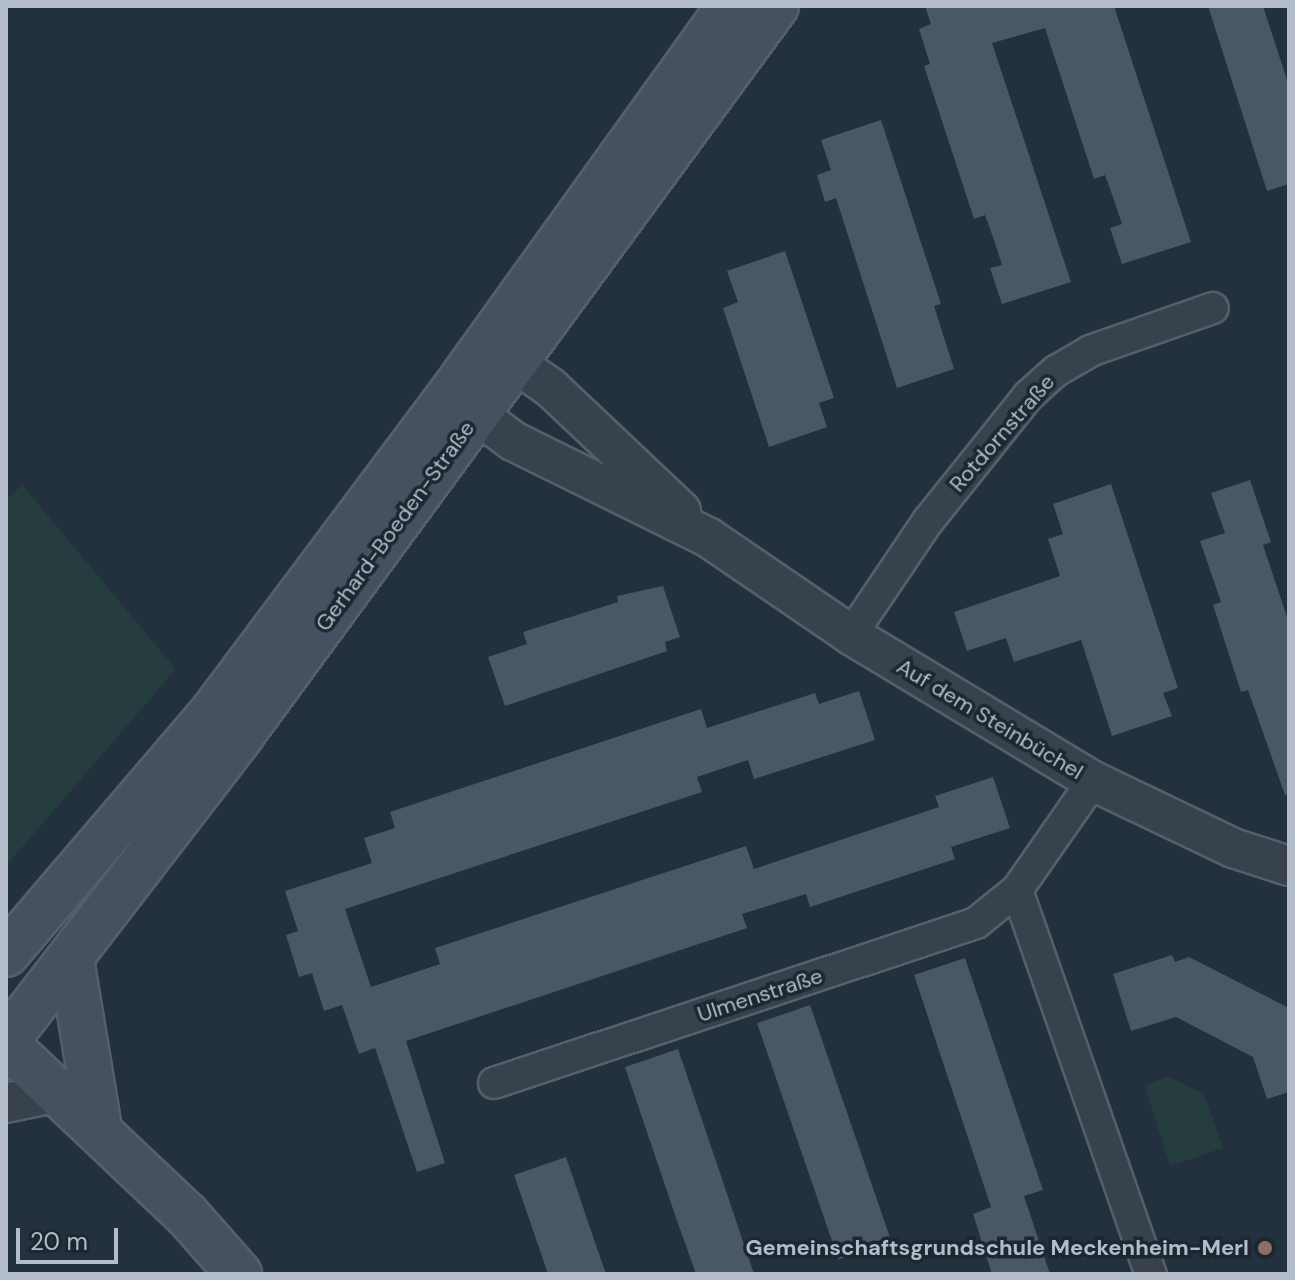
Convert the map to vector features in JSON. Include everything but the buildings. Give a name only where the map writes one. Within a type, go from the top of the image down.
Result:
[{"type":"main road","name":"Gerhard-Boeden-Straße","points":[[6,1042],[71,959],[482,378],[730,6]]},
{"type":"main road","name":"Gerhard-Boeden-Straße","points":[[6,954],[24,917],[215,709],[776,6]]},
{"type":"main road","points":[[71,959],[99,1129]]},
{"type":"main road","points":[[6,1042],[187,1215],[239,1274]]},
{"type":"street","name":"Rotdornstraße","points":[[851,635],[928,521],[1028,396],[1056,371],[1090,351],[1213,308]]},
{"type":"street","name":"Auf dem Steinbüchel","points":[[482,378],[551,388],[709,538]]},
{"type":"street","name":"Auf dem Steinbüchel","points":[[482,378],[513,441],[709,538],[851,635],[1093,781],[1233,848],[1289,866]]},
{"type":"street","name":"Ulmenstraße","points":[[494,1083],[976,923],[1017,890],[1093,781]]},
{"type":"street","points":[[1017,890],[1146,1262]]},
{"type":"street","points":[[6,1103],[59,1092]]},
{"type":"green space","points":[[22,485],[176,669],[6,866],[6,499]]},
{"type":"green space","points":[[1168,1076],[1204,1094],[1223,1148],[1170,1166],[1145,1086]]},
{"type":"place","name":"Gemeinschaftsgrundschule Meckenheim-Merl","points":[[1265,1248]]}]
